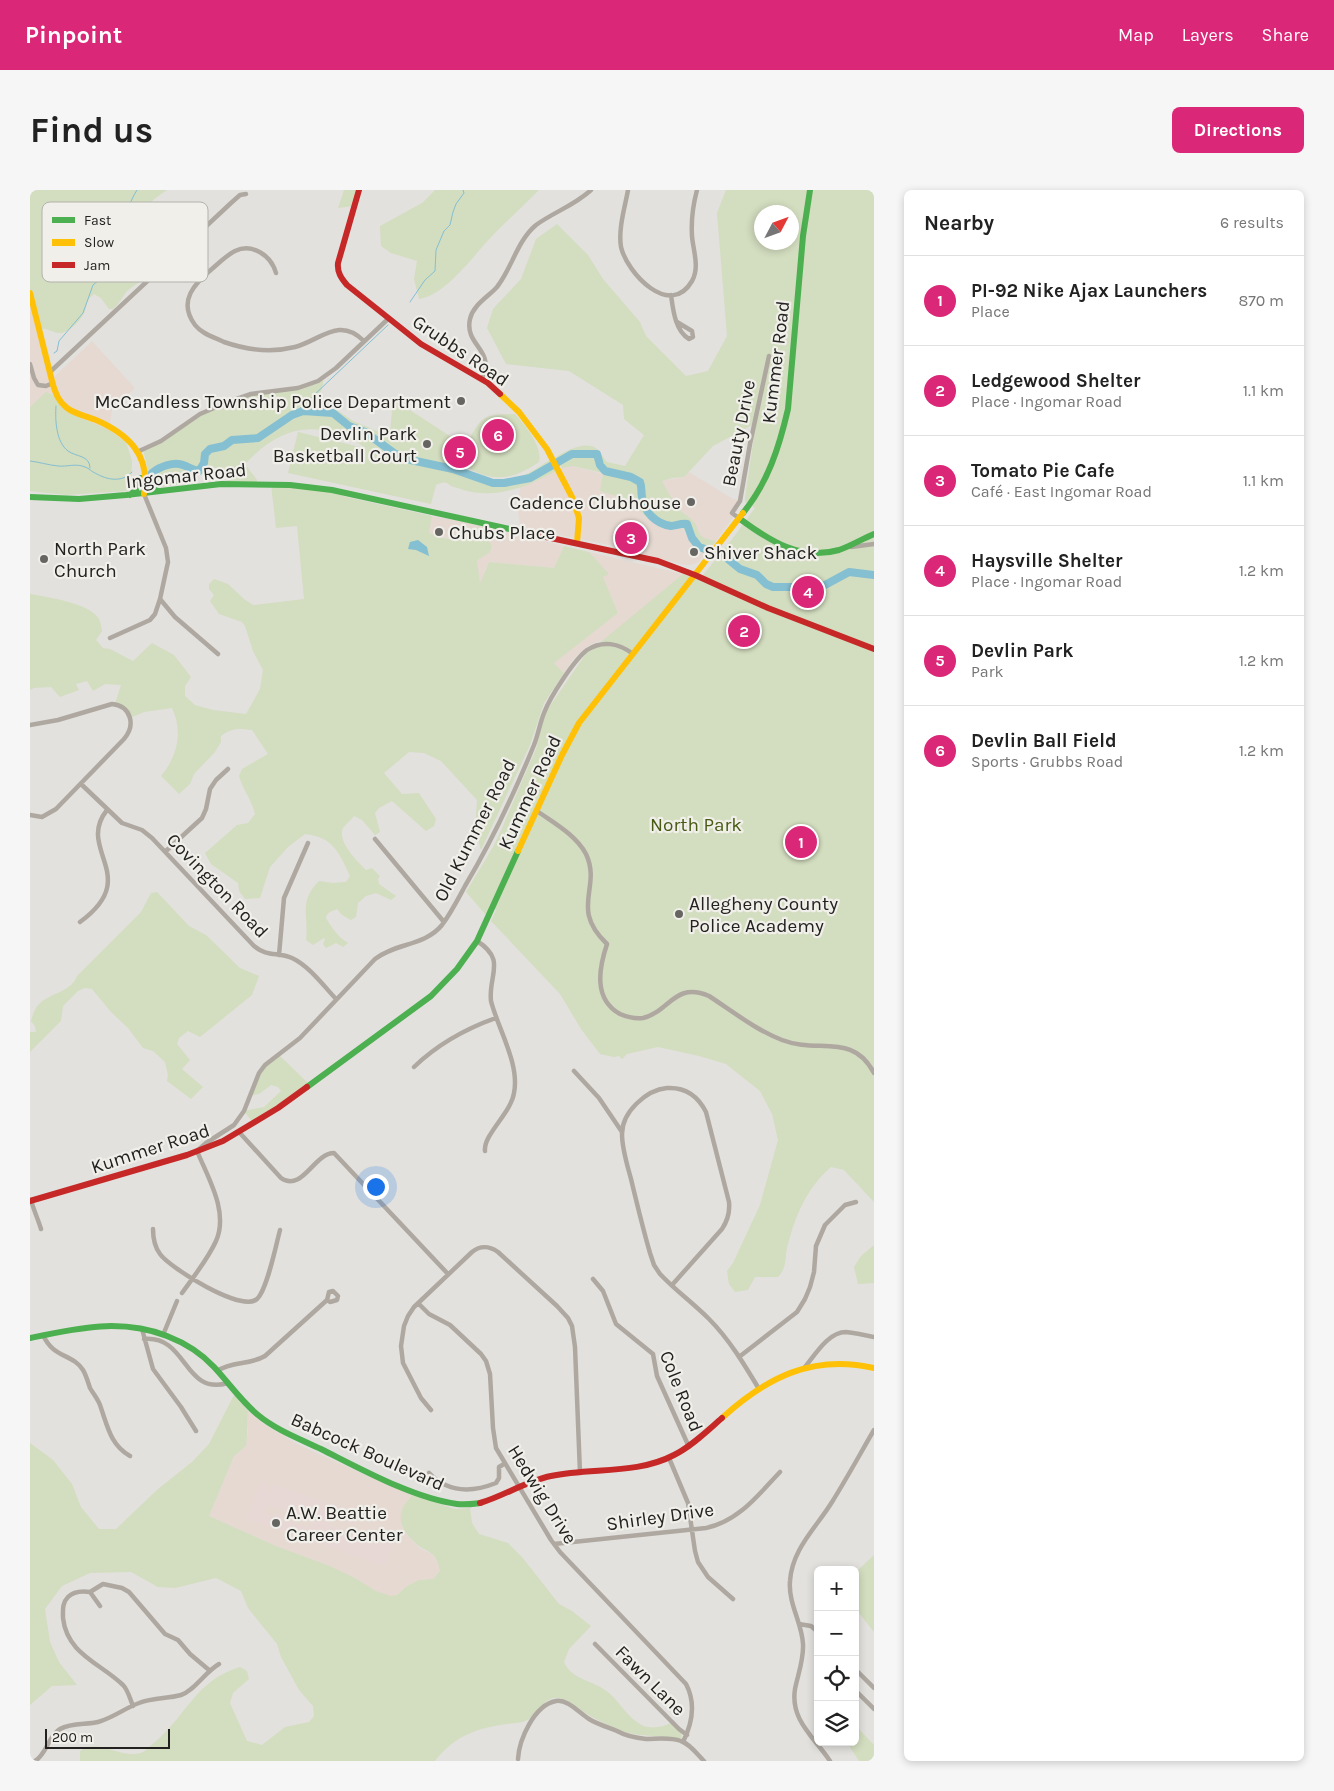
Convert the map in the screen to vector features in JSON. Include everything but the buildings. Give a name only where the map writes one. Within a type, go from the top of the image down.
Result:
[{"type":"street","name":"Grubbs Road","points":[[359,190],[338,263],[338,272],[347,284],[424,346],[482,379],[500,393],[519,412],[553,459],[578,510],[577,543]]},
{"type":"street","points":[[482,379],[486,370],[486,361],[484,354],[471,336],[472,313],[502,280],[532,230],[540,223],[576,203],[591,190]]},
{"type":"street","points":[[628,190],[620,236],[625,257],[631,267],[651,289],[662,294],[671,295],[686,288],[695,274],[692,217],[697,190]]},
{"type":"street","name":"Kummer Road","points":[[31,1200],[197,1152],[239,1132],[282,1105],[431,996],[454,974],[477,941],[562,755],[579,723],[740,518],[768,476],[788,409],[803,236],[810,190]]},
{"type":"street","points":[[208,224],[240,195],[246,194]]},
{"type":"street","points":[[208,272],[232,253],[247,249],[259,252],[271,261],[276,272]]},
{"type":"street","points":[[50,372],[146,282]]},
{"type":"street","points":[[197,282],[192,289],[188,305],[194,323],[200,331],[207,335],[236,346],[256,350],[296,347],[327,333],[339,330],[354,333],[364,341]]},
{"type":"street","points":[[30,293],[58,397],[67,408],[119,431],[130,439],[141,457],[146,488],[144,494],[166,548],[168,562],[155,614],[150,620],[110,638]]},
{"type":"street","points":[[671,295],[673,313],[677,322]]},
{"type":"street","points":[[137,452],[161,441],[200,414],[234,399],[251,394],[290,390],[312,384],[332,371],[389,318]]},
{"type":"street","name":"Beauty Drive","points":[[740,518],[732,513],[740,501],[768,356]]},
{"type":"street","points":[[30,364],[32,376],[38,385],[46,386],[53,383]]},
{"type":"street","points":[[143,478],[150,486],[161,492]]},
{"type":"street","points":[[129,496],[143,478]]},
{"type":"street","name":"Ingomar Road","points":[[30,497],[73,500],[129,496],[234,484],[284,484],[311,487],[372,498],[658,561],[695,575]]},
{"type":"street","points":[[740,518],[773,542],[790,550],[815,554],[845,547],[874,544]]},
{"type":"street","points":[[845,547],[874,534]]},
{"type":"street","points":[[695,575],[758,604],[874,649]]},
{"type":"street","points":[[160,599],[175,616],[218,654]]},
{"type":"street","name":"Old Kummer Road","points":[[197,1152],[206,1143],[234,1125],[247,1106],[262,1068],[300,1038],[378,956],[426,938],[436,932],[444,922],[497,828],[534,744],[547,705],[576,661],[588,650],[600,644],[618,645],[633,654]]},
{"type":"street","points":[[30,724],[58,720],[108,704],[118,705],[126,711],[131,721],[128,735],[52,813],[42,817],[30,815]]},
{"type":"street","points":[[166,851],[202,818],[210,789],[228,768]]},
{"type":"street","name":"Covington Road","points":[[81,784],[122,823],[142,830],[149,835],[254,946],[265,953],[291,958],[301,964],[336,999]]},
{"type":"street","points":[[80,922],[98,908],[108,888],[108,874],[97,833],[101,820],[107,810]]},
{"type":"street","points":[[537,811],[577,842],[588,858],[590,869],[588,916],[594,930],[607,944],[601,968],[600,986],[606,1000],[614,1010],[628,1017],[642,1018],[652,1014],[678,995],[686,992],[700,992],[782,1040],[802,1045],[852,1049],[864,1058],[874,1073]]},
{"type":"street","points":[[375,839],[444,922]]},
{"type":"street","points":[[279,955],[284,898],[308,843]]},
{"type":"street","points":[[477,941],[487,949],[493,959],[495,971],[490,993],[496,1018],[513,1068],[515,1092],[508,1110],[485,1144],[485,1151]]},
{"type":"street","points":[[414,1067],[451,1038],[496,1018]]},
{"type":"street","points":[[574,1071],[599,1098],[622,1132]]},
{"type":"street","points":[[672,1285],[722,1230],[728,1216],[729,1202],[709,1119],[703,1105],[693,1094],[678,1088],[663,1088],[638,1102],[628,1115],[622,1132],[624,1151],[654,1264],[660,1274],[713,1324],[739,1357],[759,1389]]},
{"type":"street","points":[[239,1132],[284,1180],[296,1180],[324,1156],[331,1152],[336,1154],[448,1274]]},
{"type":"street","points":[[182,1293],[216,1240],[220,1219],[217,1202],[197,1152]]},
{"type":"street","points":[[31,1200],[34,1214],[38,1218],[41,1229]]},
{"type":"street","points":[[739,1357],[797,1312],[810,1287],[814,1272],[816,1246],[825,1225],[845,1205],[856,1202]]},
{"type":"street","points":[[153,1228],[153,1239],[161,1255],[192,1278],[216,1292],[253,1302],[262,1291],[280,1230]]},
{"type":"street","points":[[431,1410],[409,1376],[402,1358],[401,1339],[404,1326],[411,1310],[448,1274],[475,1250],[483,1247],[491,1248],[498,1252],[568,1318],[573,1330],[580,1473]]},
{"type":"street","name":"Cole Road","points":[[593,1279],[603,1291],[616,1324],[654,1354],[659,1382],[688,1446]]},
{"type":"street","points":[[217,1371],[230,1364],[253,1361],[266,1356],[327,1300]]},
{"type":"street","points":[[163,1334],[177,1301]]},
{"type":"street","name":"Hedwig Drive","points":[[418,1303],[429,1314],[450,1326],[481,1354],[486,1361],[490,1374],[496,1448],[542,1528],[560,1552],[686,1684],[693,1702],[687,1734],[683,1742]]},
{"type":"street","name":"Babcock Boulevard","points":[[30,1338],[93,1325],[123,1326],[163,1334],[195,1351],[217,1371],[252,1410],[272,1424],[386,1480],[456,1504],[474,1504],[544,1477],[640,1466],[669,1458],[688,1446],[740,1401],[759,1389],[804,1367],[835,1362],[858,1364],[874,1368]]},
{"type":"street","points":[[142,1329],[153,1369],[196,1431]]},
{"type":"street","points":[[804,1367],[837,1334],[848,1332],[874,1337]]},
{"type":"street","points":[[43,1335],[53,1349],[76,1363],[83,1370],[92,1392],[99,1401],[110,1436],[119,1448],[130,1456]]},
{"type":"street","points":[[144,1339],[168,1343],[197,1378],[213,1385],[228,1383]]},
{"type":"street","points":[[830,1761],[802,1726],[795,1706],[795,1689],[803,1646],[790,1594],[790,1582],[799,1551],[806,1536],[834,1500],[874,1430]]},
{"type":"street","points":[[669,1458],[688,1503],[695,1551],[702,1569],[732,1599]]},
{"type":"street","points":[[429,1473],[446,1486],[458,1490],[470,1490],[496,1483],[499,1478],[499,1468],[504,1464]]},
{"type":"street","name":"Shirley Drive","points":[[554,1544],[693,1529],[720,1524],[736,1516],[780,1472]]},
{"type":"street","points":[[132,1706],[125,1686],[85,1657],[68,1638],[64,1627],[62,1606],[69,1596],[81,1591],[90,1592],[103,1584],[122,1588],[129,1592],[165,1634],[178,1640],[190,1654],[209,1670]]},
{"type":"street","points":[[90,1592],[100,1606]]},
{"type":"street","points":[[799,1624],[811,1626],[814,1629]]},
{"type":"street","name":"Fawn Lane","points":[[595,1644],[679,1729],[687,1734]]},
{"type":"street","points":[[34,1761],[41,1756],[50,1739],[60,1729],[71,1725],[103,1721],[149,1699],[184,1694],[209,1670],[219,1664]]},
{"type":"street","points":[[859,1673],[874,1688]]},
{"type":"street","points":[[859,1694],[874,1709]]},
{"type":"street","points":[[518,1759],[518,1750],[533,1718],[547,1705],[556,1701],[564,1702],[589,1718],[623,1734],[640,1738],[683,1742],[704,1761]]},
{"type":"shaded area","points":[[30,300],[52,379],[92,341],[135,388],[112,410],[109,430],[65,411],[53,395],[46,393],[30,407]]},
{"type":"shaded area","points":[[572,466],[603,474],[600,491],[631,501],[647,518],[671,529],[680,527],[693,546],[706,554],[697,563],[684,565],[610,545],[520,527],[518,511],[520,487],[562,468]]},
{"type":"shaded area","points":[[689,472],[733,499],[739,500],[735,508],[738,510],[716,541],[703,538],[699,534],[690,518],[671,499],[662,481],[684,477]]},
{"type":"shaded area","points":[[432,516],[495,528],[564,546],[554,568],[489,562],[480,584],[477,560],[487,554],[470,536],[459,541],[429,533]]},
{"type":"shaded area","points":[[589,552],[683,574],[617,641],[602,640],[588,646],[574,658],[564,673],[553,663],[618,613],[603,577],[608,574]]},
{"type":"shaded area","points":[[248,1411],[265,1425],[297,1444],[413,1495],[406,1502],[401,1523],[407,1535],[420,1548],[432,1554],[439,1564],[440,1571],[433,1579],[419,1580],[391,1597],[330,1566],[276,1546],[209,1516],[234,1456],[246,1446]]},
{"type":"shaded area","name":"A.W. Beattie Career Center","points":[[260,1481],[268,1483],[267,1489],[272,1490],[273,1485],[325,1502],[323,1508],[327,1509],[329,1503],[358,1514],[354,1525],[331,1517],[328,1525],[375,1541],[377,1535],[393,1540],[385,1566],[246,1519]],"holes":[[[267,1505],[313,1520],[311,1528],[290,1522],[291,1519],[276,1514],[275,1517],[265,1513]]]},
{"type":"green space","points":[[30,190],[167,190],[151,202],[42,202],[42,282],[140,282],[127,291],[113,309],[109,309],[101,298],[94,294],[79,321],[69,330],[62,333],[40,329],[30,293]]},
{"type":"green space","points":[[344,190],[359,190],[353,206],[338,208]]},
{"type":"green space","points":[[435,190],[539,190],[494,234],[450,282],[440,290],[419,299],[414,279],[417,261],[391,253],[381,246],[380,226],[422,203]]},
{"type":"green space","name":"North Park","points":[[726,190],[874,190],[874,1202],[844,1170],[831,1167],[815,1184],[799,1212],[791,1233],[785,1266],[778,1277],[755,1277],[748,1290],[735,1292],[729,1284],[727,1271],[733,1263],[760,1205],[778,1140],[772,1114],[760,1091],[726,1064],[699,1056],[658,1047],[627,1054],[622,1059],[619,1056],[614,1057],[600,1054],[581,1029],[560,994],[491,921],[496,910],[492,906],[486,915],[466,892],[502,828],[536,749],[545,714],[585,655],[683,574],[699,580],[755,508],[745,502],[745,498],[756,423],[713,446],[684,477],[662,481],[681,511],[695,523],[701,535],[716,541],[706,554],[695,546],[683,528],[661,528],[647,518],[631,501],[600,491],[603,473],[573,466],[562,468],[556,457],[582,446],[597,449],[607,462],[625,466],[644,435],[624,419],[623,405],[569,371],[506,364],[487,328],[493,309],[521,279],[536,239],[557,224],[588,255],[603,279],[640,322],[646,336],[686,376],[708,371],[727,336],[717,213]]},
{"type":"green space","points":[[323,378],[322,389],[313,404],[315,408],[324,406],[334,408],[353,421],[389,436],[393,399],[465,446],[483,420],[495,415],[515,414],[536,443],[540,456],[539,462],[521,472],[504,477],[487,476],[468,468],[464,470],[485,481],[494,483],[519,478],[550,460],[556,471],[539,480],[501,492],[470,492],[442,483],[436,485],[431,504],[288,473],[298,432],[364,448],[355,441],[316,429],[290,432],[256,453],[245,464],[257,480],[257,483],[227,484],[225,471],[212,468],[203,474],[187,476],[181,484],[161,487],[152,485],[143,450],[157,444],[188,421],[240,397],[282,391]]},
{"type":"green space","points":[[46,392],[53,395],[65,411],[109,430],[126,442],[132,461],[131,482],[126,491],[67,495],[30,491],[30,407]]},
{"type":"green space","points":[[271,484],[344,492],[342,496],[432,516],[429,533],[439,537],[459,540],[479,536],[486,539],[491,544],[491,547],[489,552],[477,561],[480,583],[489,562],[554,568],[564,546],[589,552],[609,574],[603,577],[618,613],[554,663],[564,673],[544,703],[530,745],[481,850],[475,830],[477,800],[441,761],[424,753],[409,752],[384,773],[402,794],[419,793],[436,819],[434,826],[426,831],[392,801],[379,808],[375,813],[380,832],[375,835],[362,820],[354,816],[343,828],[342,833],[345,845],[353,856],[366,870],[372,868],[380,876],[378,879],[379,884],[396,896],[391,900],[376,893],[366,896],[358,903],[356,917],[351,920],[342,915],[337,909],[329,913],[326,918],[338,935],[348,943],[343,947],[336,943],[326,948],[323,944],[324,938],[313,945],[306,940],[306,902],[313,889],[319,881],[346,882],[350,876],[338,853],[329,842],[322,838],[305,834],[288,847],[270,867],[260,898],[245,899],[239,891],[238,883],[211,864],[205,853],[237,825],[248,823],[255,814],[239,776],[242,769],[268,754],[252,730],[235,729],[221,736],[221,742],[215,752],[194,774],[190,784],[179,794],[161,776],[175,752],[177,743],[177,726],[172,708],[144,712],[130,718],[129,714],[115,704],[121,685],[105,684],[93,691],[87,681],[76,684],[79,690],[60,697],[51,687],[30,690],[30,594],[68,602],[94,613],[99,619],[102,631],[96,640],[103,648],[110,649],[133,661],[152,643],[174,655],[191,677],[185,686],[185,696],[195,705],[213,710],[246,714],[260,689],[263,670],[253,651],[242,622],[219,614],[210,601],[214,595],[209,589],[209,584],[214,579],[228,584],[253,605],[304,599],[297,526],[276,528]]},
{"type":"green space","points":[[157,892],[189,926],[206,935],[240,968],[259,976],[252,995],[200,1037],[188,1031],[179,1038],[177,1044],[190,1060],[182,1069],[203,1087],[191,1099],[167,1081],[168,1075],[165,1062],[153,1051],[143,1048],[128,1028],[111,1012],[92,989],[85,988],[78,991],[63,1006],[61,1021],[30,1052],[30,1032],[36,1032],[35,1026],[31,1021],[34,1011],[39,1004],[69,987],[77,976],[141,912],[151,893]]},
{"type":"green space","points":[[278,1054],[310,1085],[254,1124],[244,1111],[264,1107],[281,1091],[278,1087],[271,1085],[259,1094],[251,1095],[259,1073]]},
{"type":"green space","points":[[874,1245],[874,1283],[858,1284],[854,1267],[861,1256]]},
{"type":"green space","points":[[234,1395],[248,1411],[246,1446],[234,1456],[209,1516],[276,1546],[330,1566],[376,1591],[391,1596],[397,1595],[407,1586],[419,1580],[433,1579],[440,1571],[434,1556],[412,1540],[403,1528],[401,1515],[403,1508],[413,1495],[455,1509],[470,1508],[472,1523],[479,1534],[508,1543],[522,1557],[559,1604],[572,1611],[591,1626],[569,1649],[564,1662],[567,1668],[576,1676],[605,1690],[638,1723],[647,1727],[654,1727],[671,1723],[681,1733],[682,1737],[680,1739],[624,1732],[592,1717],[568,1701],[554,1698],[546,1702],[527,1720],[486,1728],[458,1739],[442,1752],[435,1761],[80,1761],[80,1751],[87,1747],[103,1748],[127,1754],[145,1751],[166,1732],[202,1690],[225,1673],[240,1667],[247,1671],[249,1679],[233,1693],[230,1703],[247,1741],[262,1745],[285,1727],[309,1722],[314,1716],[313,1706],[299,1690],[281,1657],[277,1644],[248,1608],[241,1591],[216,1578],[175,1588],[158,1587],[131,1572],[90,1573],[62,1586],[45,1609],[50,1642],[59,1662],[77,1685],[52,1686],[30,1705],[30,1443],[53,1460],[72,1484],[81,1507],[99,1529],[116,1529],[158,1489],[192,1462],[209,1444]]},
{"type":"green space","points":[[874,1555],[874,1632],[859,1613],[859,1569]]},
{"type":"green space","points":[[859,1729],[874,1745],[874,1761],[859,1761],[849,1746],[859,1746]]},
{"type":"water","points":[[418,540],[427,547],[429,556],[416,550],[408,549],[410,542]]},
{"type":"waterway","points":[[131,202],[137,190]]},
{"type":"waterway","points":[[410,302],[425,280],[435,271],[436,250],[444,231],[450,225],[456,204],[464,193],[463,190]]},
{"type":"waterway","points":[[54,353],[57,351],[59,341],[83,313],[93,285],[97,282]]},
{"type":"waterway","points":[[294,414],[388,325]]},
{"type":"waterway","points":[[56,406],[56,424],[61,442],[68,451],[85,458],[90,468]]},
{"type":"waterway","points":[[152,473],[171,464],[179,464],[199,471],[204,463],[205,454],[210,449],[224,446],[232,440],[258,438],[292,415],[303,411],[333,413],[349,426],[365,432],[394,453],[406,459],[453,469],[493,483],[530,478],[572,454],[597,454],[600,465],[605,471],[631,477],[640,482],[645,508],[656,520],[671,526],[687,524],[692,538],[699,547],[723,555],[740,569],[757,575],[766,584],[773,587],[825,585],[849,572],[874,575]]},
{"type":"waterway","points":[[30,461],[58,466],[82,466],[109,479],[124,478],[132,472]]},
{"type":"traffic: fast","points":[[743,513],[766,477],[781,437],[788,409],[803,236],[810,190]]},
{"type":"traffic: fast","points":[[130,495],[136,489],[141,478]]},
{"type":"traffic: fast","points":[[145,478],[150,486],[158,491]]},
{"type":"traffic: fast","points":[[30,497],[79,499],[221,484],[290,485],[332,490],[523,532]]},
{"type":"traffic: fast","points":[[740,519],[763,535],[786,547],[811,553],[839,550],[874,534]]},
{"type":"traffic: fast","points":[[307,1087],[431,996],[457,969],[477,941],[518,851]]},
{"type":"traffic: fast","points":[[30,1338],[99,1326],[133,1327],[167,1336],[199,1353],[252,1410],[280,1430],[370,1474],[423,1496],[457,1504],[480,1503]]},
{"type":"traffic: slow","points":[[30,293],[58,398],[70,410],[108,426],[127,439],[135,448],[144,468],[144,494]]},
{"type":"traffic: slow","points":[[500,394],[519,412],[547,449],[573,499],[579,518],[577,543]]},
{"type":"traffic: slow","points":[[518,851],[562,755],[579,723],[743,513]]},
{"type":"traffic: slow","points":[[722,1418],[756,1391],[792,1372],[831,1364],[852,1364],[874,1368]]},
{"type":"traffic: jam","points":[[359,190],[338,263],[339,272],[343,280],[421,344],[488,383],[500,394]]},
{"type":"traffic: jam","points":[[523,532],[658,561],[695,575],[768,608],[874,649]]},
{"type":"traffic: jam","points":[[30,1201],[187,1155],[223,1141],[278,1108],[307,1087]]},
{"type":"traffic: jam","points":[[480,1503],[542,1478],[566,1473],[629,1468],[659,1461],[687,1447],[722,1418]]},
{"type":"place","name":"McCandless Township Police Department","points":[[461,401]]},
{"type":"place","name":"Devlin Ball Field","points":[[498,435]]},
{"type":"place","name":"Devlin Park Basketball Court","points":[[427,444]]},
{"type":"place","name":"Devlin Park","points":[[460,452]]},
{"type":"place","name":"Cadence Clubhouse","points":[[691,502]]},
{"type":"place","name":"Chubs Place","points":[[439,532]]},
{"type":"place","name":"Tomato Pie Cafe","points":[[631,538]]},
{"type":"place","name":"Shiver Shack","points":[[694,552]]},
{"type":"place","name":"North Park Church","points":[[44,559]]},
{"type":"place","name":"Haysville Shelter","points":[[808,592]]},
{"type":"place","name":"Ledgewood Shelter","points":[[744,631]]},
{"type":"place","name":"PI-92 Nike Ajax Launchers","points":[[801,842]]},
{"type":"place","name":"Allegheny County Police Academy","points":[[679,914]]},
{"type":"place","name":"A.W. Beattie Career Center","points":[[276,1523]]}]
